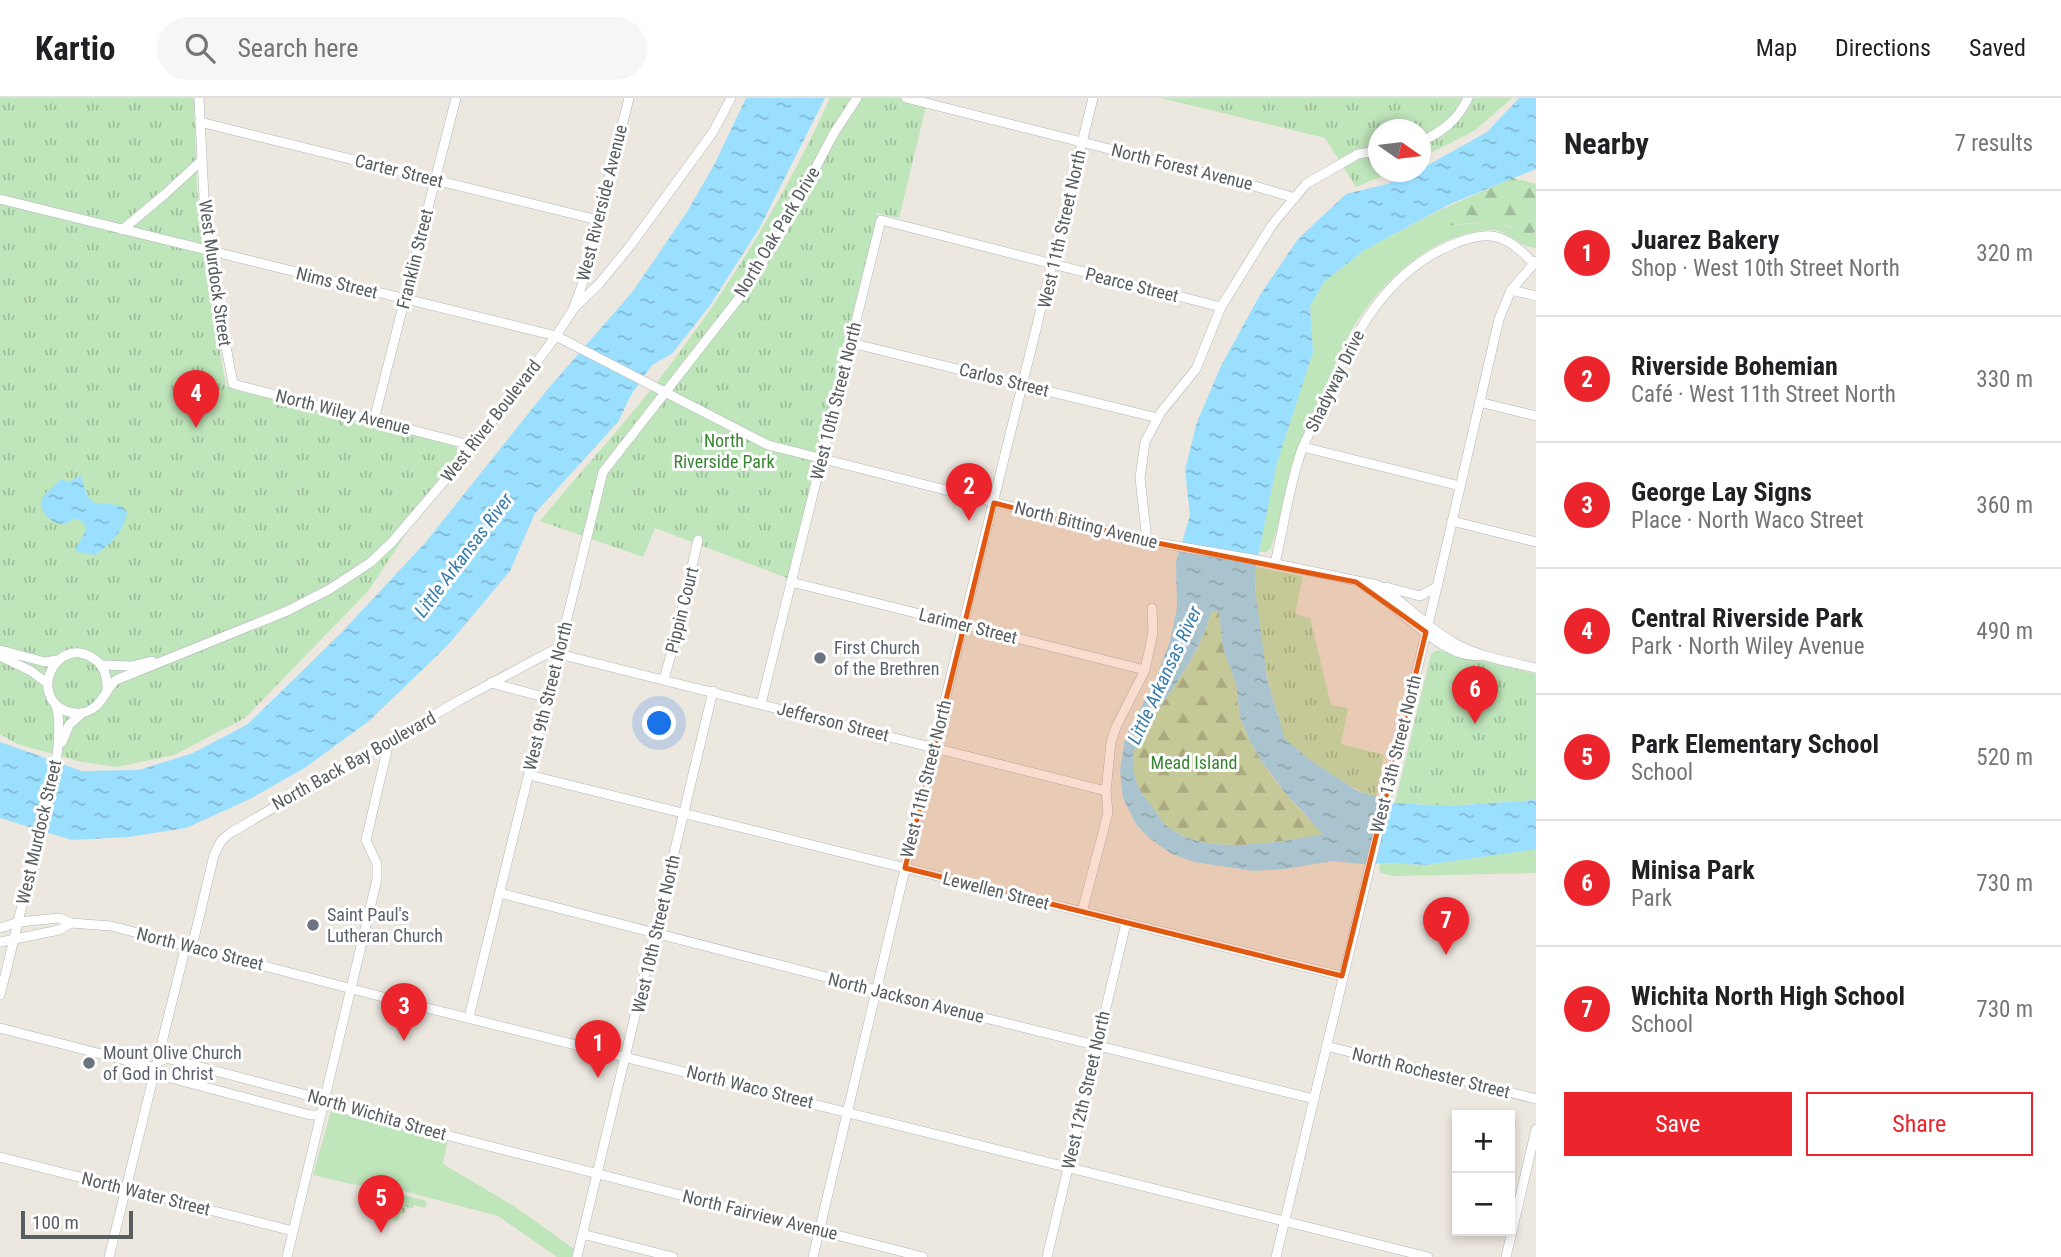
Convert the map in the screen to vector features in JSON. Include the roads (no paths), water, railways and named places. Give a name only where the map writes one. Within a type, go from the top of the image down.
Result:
[{"type":"street","name":"West Murdock Street","points":[[199,98],[208,250],[233,384]]},
{"type":"street","name":"Franklin Street","points":[[374,420],[456,98]]},
{"type":"street","name":"West Riverside Avenue","points":[[574,309],[629,98]]},
{"type":"street","name":"West River Boulevard","points":[[107,689],[116,680],[287,611],[330,589],[372,562],[474,446],[574,309],[630,246],[713,132],[732,98]]},
{"type":"street","name":"North Oak Park Drive","points":[[664,393],[757,272],[780,235],[834,133],[857,98]]},
{"type":"street","name":"North Forest Avenue","points":[[906,98],[1295,198]]},
{"type":"street","name":"West 11th Street North","points":[[813,1257],[934,747],[1093,98]]},
{"type":"street","points":[[1431,135],[1453,122],[1462,112],[1468,98]]},
{"type":"street","name":"Carter Street","points":[[200,121],[598,220]]},
{"type":"street","points":[[1147,541],[1141,462],[1145,442],[1158,418],[1196,369],[1221,307],[1272,225],[1306,184],[1340,163],[1368,153]]},
{"type":"street","name":"West Murdock Street","points":[[122,230],[201,161]]},
{"type":"street","name":"Nims Street","points":[[0,199],[556,336],[664,393]]},
{"type":"street","name":"Pearce Street","points":[[881,220],[1221,307]]},
{"type":"street","name":"West 10th Street North","points":[[761,704],[881,220]]},
{"type":"street","name":"Shadyway Drive","points":[[1275,563],[1303,447],[1342,360],[1379,301],[1420,261],[1458,242],[1481,236],[1494,235],[1513,242],[1535,262]]},
{"type":"street","name":"West 13th Street North","points":[[1276,1257],[1499,319],[1511,290],[1535,262]]},
{"type":"street","points":[[1511,290],[1536,296]]},
{"type":"street","name":"Carlos Street","points":[[851,343],[1158,418]]},
{"type":"street","name":"North Wiley Avenue","points":[[233,384],[474,446]]},
{"type":"street","name":"North Bitting Avenue","points":[[664,393],[768,445],[1147,541],[1275,563],[1377,585],[1427,627]]},
{"type":"street","name":"West 9th Street North","points":[[468,1017],[603,472],[664,393]]},
{"type":"street","points":[[1479,402],[1536,416]]},
{"type":"street","points":[[1303,447],[1460,486]]},
{"type":"street","points":[[1452,521],[1536,542]]},
{"type":"street","name":"Pippin Court","points":[[664,680],[698,540]]},
{"type":"street","name":"Larimer Street","points":[[791,582],[1145,670]]},
{"type":"street","name":"North Bitting Avenue","points":[[1356,582],[1427,627]]},
{"type":"street","points":[[1377,585],[1420,596],[1437,587]]},
{"type":"street","points":[[1082,912],[1108,813],[1106,790],[1114,734],[1145,670],[1153,632],[1152,608]]},
{"type":"street","points":[[1427,627],[1453,651]]},
{"type":"street","points":[[1427,627],[1459,646],[1536,668]]},
{"type":"street","points":[[1420,656],[1434,647],[1472,656],[1483,655]]},
{"type":"street","points":[[0,650],[45,662],[76,653],[95,658],[102,665],[107,677],[107,689]]},
{"type":"street","name":"Jefferson Street","points":[[560,650],[664,680],[1106,790]]},
{"type":"street","name":"North Back Bay Boulevard","points":[[189,946],[214,855],[229,833],[491,683],[560,650]]},
{"type":"street","points":[[0,656],[31,671],[47,683],[50,670],[57,660]]},
{"type":"street","name":"West River Boulevard","points":[[102,665],[132,666],[174,656]]},
{"type":"street","name":"West Murdock Street","points":[[0,995],[38,845],[58,751],[60,724],[47,683]]},
{"type":"street","points":[[491,683],[548,698]]},
{"type":"street","name":"West Murdock Street","points":[[58,751],[69,725],[82,713],[98,705],[107,689]]},
{"type":"street","name":"West 10th Street North","points":[[577,1257],[713,691]]},
{"type":"street","points":[[56,705],[64,710],[82,713]]},
{"type":"street","points":[[287,1257],[377,879],[377,864],[366,840],[389,742]]},
{"type":"street","name":"Lewellen Street","points":[[529,775],[1342,975]]},
{"type":"street","name":"North Jackson Avenue","points":[[500,893],[1314,1099]]},
{"type":"street","name":"North Waco Street","points":[[0,928],[19,922],[59,918],[71,923],[111,926],[352,989],[1428,1257]]},
{"type":"street","name":"North Waco Street","points":[[0,942],[59,930],[71,923]]},
{"type":"street","name":"West 12th Street North","points":[[1047,1257],[1126,923]]},
{"type":"street","points":[[109,1257],[189,946]]},
{"type":"street","name":"North Wichita Street","points":[[0,1028],[157,1065],[163,1076],[310,1115],[321,1115]]},
{"type":"street","name":"North Rochester Street","points":[[1326,1046],[1536,1099]]},
{"type":"street","name":"North Wichita Street","points":[[157,1065],[166,1058],[303,1094],[324,1104],[597,1174]]},
{"type":"street","points":[[1506,1257],[1536,1129]]},
{"type":"street","name":"North Water Street","points":[[0,1157],[293,1231]]},
{"type":"street","name":"North Fairview Avenue","points":[[597,1174],[923,1257]]},
{"type":"street","points":[[582,1234],[673,1257]]},
{"type":"water","name":"Little Arkansas River","points":[[746,98],[825,98],[760,227],[711,304],[672,354],[652,365],[631,395],[618,422],[535,513],[510,571],[447,646],[369,721],[306,767],[250,799],[186,828],[128,837],[72,840],[0,818],[0,742],[82,771],[139,770],[193,753],[248,724],[341,633],[425,543],[547,390],[633,291],[687,212],[714,165]]},
{"type":"water","name":"Little Arkansas River","points":[[1519,98],[1536,98],[1536,169],[1450,204],[1363,251],[1324,282],[1310,306],[1313,352],[1277,463],[1256,567],[1255,588],[1267,678],[1285,739],[1310,760],[1358,791],[1395,803],[1446,806],[1536,800],[1536,849],[1426,865],[1372,865],[1333,861],[1254,871],[1194,862],[1172,854],[1149,838],[1136,824],[1123,798],[1120,770],[1125,738],[1156,678],[1170,641],[1177,608],[1176,562],[1190,516],[1185,470],[1197,422],[1221,366],[1260,295],[1298,239],[1346,194],[1392,182],[1431,182],[1431,163],[1487,132]],"holes":[[[1211,612],[1219,613],[1223,648],[1236,685],[1240,717],[1249,739],[1286,794],[1323,834],[1240,845],[1197,841],[1178,833],[1163,822],[1139,788],[1133,760],[1141,731],[1190,661]]]},
{"type":"water","points":[[81,475],[91,500],[123,507],[127,512],[116,537],[95,555],[75,549],[86,531],[84,522],[74,518],[64,524],[55,523],[44,513],[41,505],[45,495],[61,479],[69,482]]},
{"type":"place","name":"Central Riverside Park","points":[[196,428]]},
{"type":"place","name":"Riverside Bohemian","points":[[969,521]]},
{"type":"place","name":"First Church of the Brethren","points":[[820,658]]},
{"type":"place","name":"Minisa Park","points":[[1475,724]]},
{"type":"place","name":"Saint Paul's Lutheran Church","points":[[313,925]]},
{"type":"place","name":"Wichita North High School","points":[[1446,955]]},
{"type":"place","name":"George Lay Signs","points":[[404,1041]]},
{"type":"place","name":"Mount Olive Church of God in Christ","points":[[89,1063]]},
{"type":"place","name":"Juarez Bakery","points":[[598,1078]]},
{"type":"place","name":"Park Elementary School","points":[[381,1233]]},
{"type":"park label","name":"North Riverside Park","points":[[724,451]]},
{"type":"park label","name":"Mead Island","points":[[1194,763]]}]
